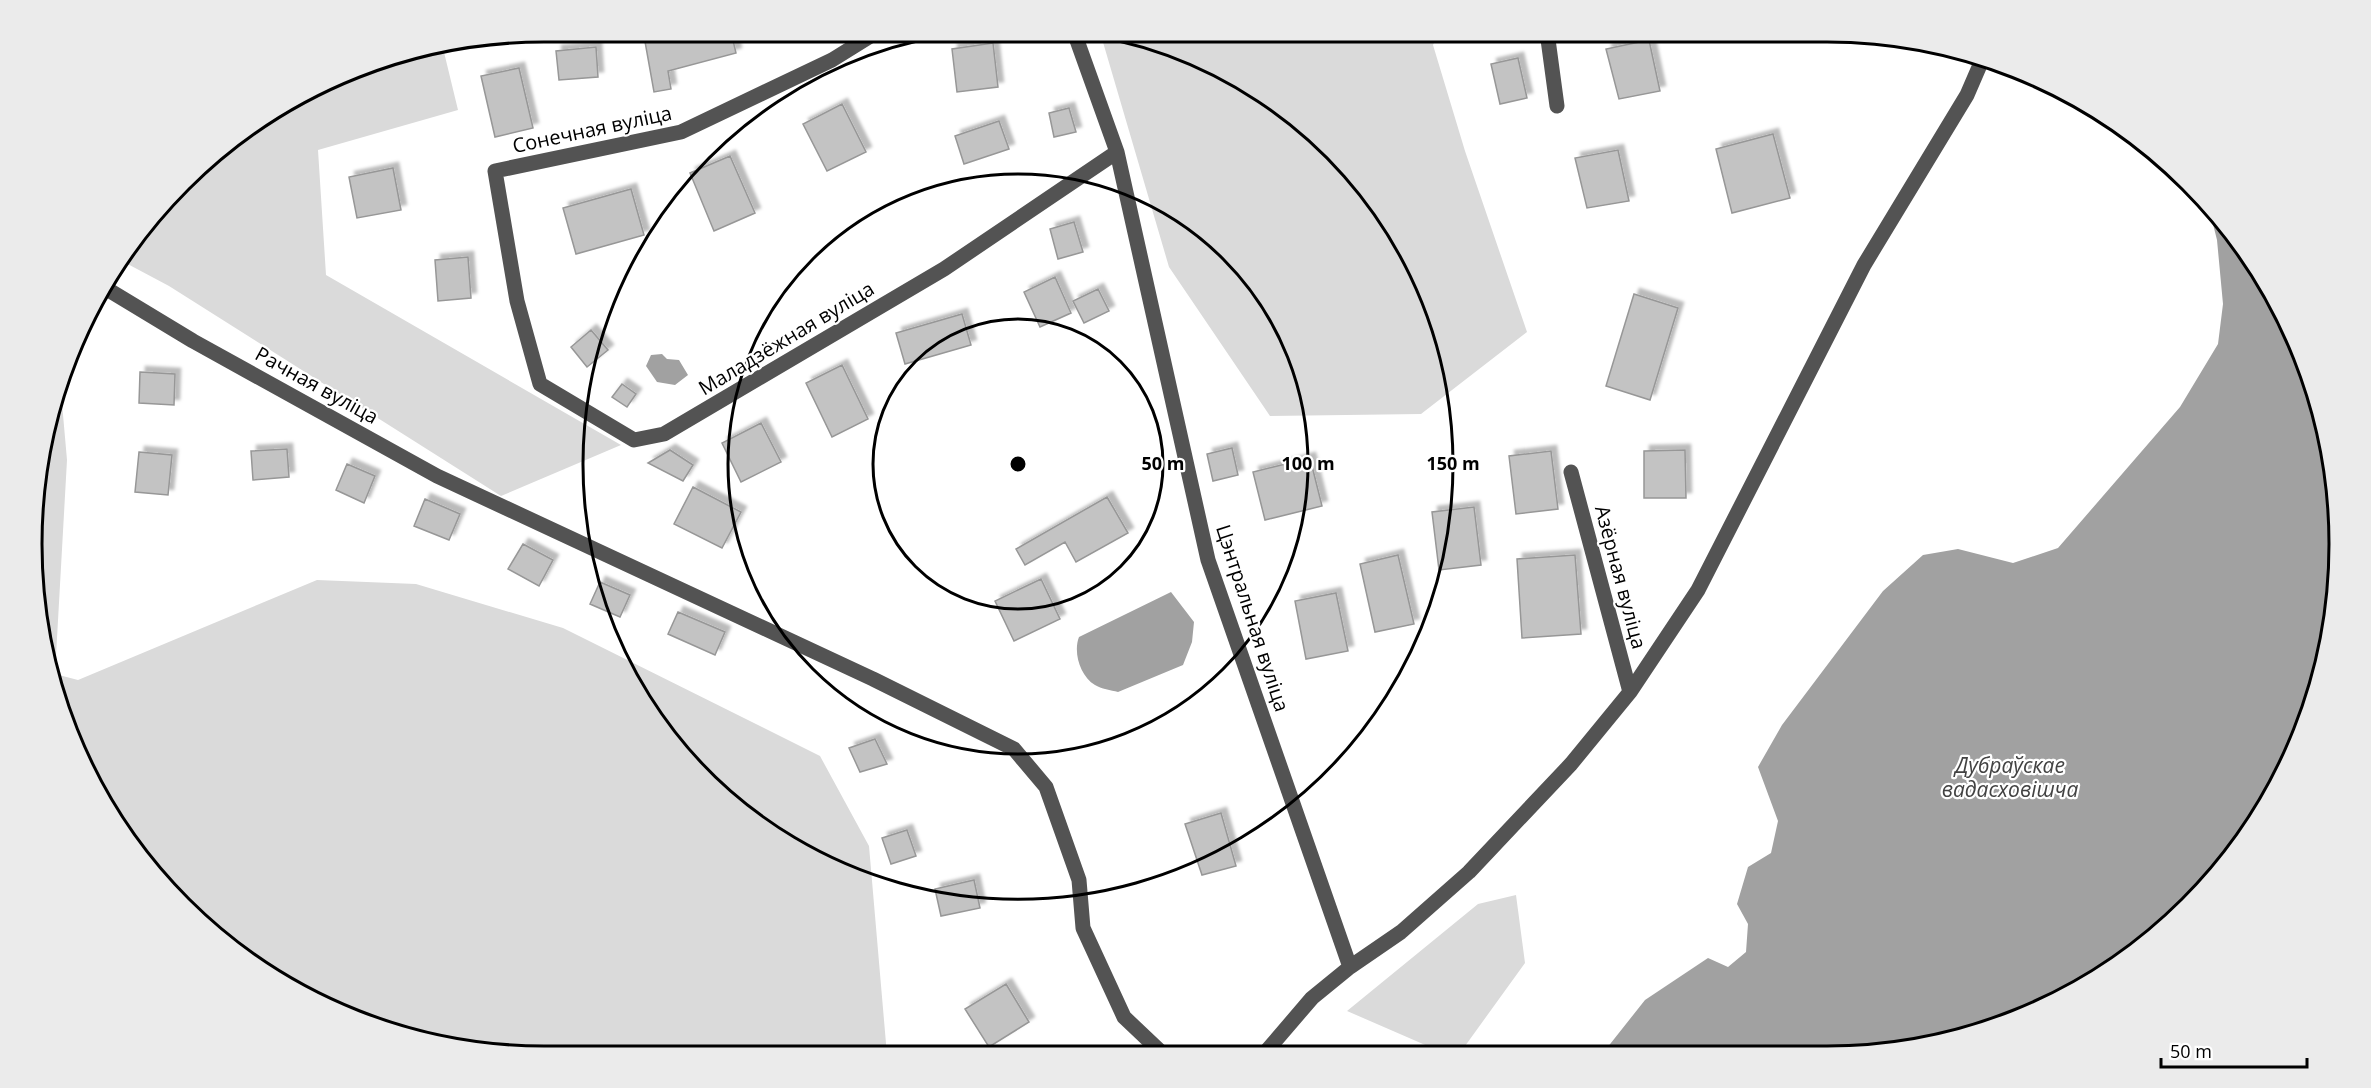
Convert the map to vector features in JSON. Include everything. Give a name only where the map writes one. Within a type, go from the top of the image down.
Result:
[{"type":"street","name":"Сонечная вуліца","points":[[517,301],[495,171],[681,132],[832,60],[861,42]]},
{"type":"street","name":"Цэнтральная вуліца","points":[[1078,42],[1117,152],[1208,560],[1350,967]]},
{"type":"street","points":[[1548,42],[1557,106]]},
{"type":"street","points":[[1271,1046],[1312,998],[1350,967],[1401,932],[1469,872],[1571,764],[1630,692],[1698,590],[1864,265],[1967,95],[1979,66]]},
{"type":"street","name":"Маладзёжная вуліца","points":[[517,301],[540,384],[633,440],[664,434],[944,269],[1117,152]]},
{"type":"street","name":"Рачная вуліца","points":[[110,291],[193,341],[427,470],[515,514],[873,679],[1014,749],[1046,787],[1079,880],[1083,928],[1124,1017],[1155,1046]]},
{"type":"street","name":"Азёрная вуліца","points":[[1571,472],[1630,692]]},
{"type":"shaded area","points":[[1103,42],[1434,42],[1433,45],[1465,151],[1527,332],[1421,414],[1270,416],[1169,267]]},
{"type":"shaded area","points":[[444,52],[458,110],[318,150],[326,275],[621,445],[501,496],[169,286],[128,264],[167,213],[213,167],[265,127],[322,94],[383,69]]},
{"type":"shaded area","points":[[62,404],[67,460],[56,659],[46,610],[42,544],[46,478]]},
{"type":"shaded area","points":[[317,580],[416,584],[563,628],[820,756],[869,846],[886,1046],[544,1046],[478,1042],[446,1036],[414,1029],[352,1008],[293,979],[238,942],[189,899],[146,850],[109,795],[80,736],[59,675],[78,680]]},
{"type":"shaded area","points":[[1516,895],[1525,963],[1465,1046],[1428,1046],[1347,1011],[1478,904]]},
{"type":"water","name":"Дубраўскае вадасховішча","points":[[2213,224],[2262,293],[2291,352],[2312,414],[2319,446],[2325,478],[2329,544],[2325,610],[2312,674],[2302,705],[2291,736],[2262,795],[2225,850],[2182,899],[2133,942],[2106,961],[2078,979],[2019,1008],[1957,1029],[1893,1042],[1860,1045],[1609,1046],[1645,1000],[1708,958],[1728,967],[1746,952],[1748,924],[1737,904],[1748,867],[1771,853],[1778,821],[1758,767],[1782,725],[1883,591],[1923,555],[1958,549],[2013,563],[2058,548],[2180,407],[2218,344],[2223,304],[2217,240]]},
{"type":"water","points":[[662,354],[667,359],[679,360],[688,375],[675,385],[657,382],[646,366],[651,355]]},
{"type":"water","points":[[1171,592],[1194,622],[1192,642],[1183,665],[1118,692],[1100,688],[1090,681],[1085,676],[1077,656],[1079,637]]},
{"type":"building","points":[[645,42],[733,42],[736,53],[668,71],[671,89],[654,92]]},
{"type":"building","points":[[1649,42],[1660,91],[1619,99],[1606,49]]},
{"type":"building","points":[[993,43],[998,87],[957,92],[952,49]]},
{"type":"building","points":[[596,47],[598,77],[559,80],[556,51]]},
{"type":"building","points":[[1518,58],[1527,98],[1500,104],[1491,64]]},
{"type":"building","points":[[519,68],[533,128],[495,137],[481,76]]},
{"type":"building","points":[[842,104],[866,152],[827,171],[803,124]]},
{"type":"building","points":[[1069,108],[1076,132],[1054,137],[1049,113]]},
{"type":"building","points":[[999,121],[1009,149],[964,164],[955,136]]},
{"type":"building","points":[[1773,134],[1790,198],[1732,213],[1716,149]]},
{"type":"building","points":[[1618,150],[1629,201],[1587,208],[1575,158]]},
{"type":"building","points":[[730,156],[755,213],[714,231],[690,173]]},
{"type":"building","points":[[393,168],[401,210],[357,218],[349,177]]},
{"type":"building","points":[[631,189],[644,235],[576,254],[563,208]]},
{"type":"building","points":[[1074,222],[1083,252],[1058,259],[1050,229]]},
{"type":"building","points":[[468,257],[471,298],[438,301],[435,260]]},
{"type":"building","points":[[1055,277],[1071,313],[1040,327],[1024,292]]},
{"type":"building","points":[[1098,289],[1109,311],[1084,323],[1073,301]]},
{"type":"building","points":[[1634,294],[1678,308],[1650,400],[1606,386]]},
{"type":"building","points":[[962,314],[971,345],[905,364],[896,333]]},
{"type":"building","points":[[591,330],[608,350],[587,367],[571,347]]},
{"type":"building","points":[[842,365],[868,419],[832,437],[806,383]]},
{"type":"building","points":[[140,372],[175,374],[174,405],[139,403]]},
{"type":"building","points":[[622,384],[636,394],[627,407],[612,397]]},
{"type":"building","points":[[761,423],[781,462],[741,482],[722,443]]},
{"type":"building","points":[[1232,448],[1238,475],[1213,481],[1207,454]]},
{"type":"building","points":[[287,449],[289,477],[253,480],[251,451]]},
{"type":"building","points":[[670,450],[693,465],[683,481],[648,463]]},
{"type":"building","points":[[1685,450],[1686,498],[1644,498],[1644,451]]},
{"type":"building","points":[[1551,451],[1558,509],[1516,514],[1509,456]]},
{"type":"building","points":[[139,452],[172,455],[168,495],[135,492]]},
{"type":"building","points":[[1310,458],[1322,506],[1265,520],[1253,472]]},
{"type":"building","points":[[347,464],[375,476],[364,503],[336,490]]},
{"type":"building","points":[[693,487],[741,512],[722,548],[674,524]]},
{"type":"building","points":[[1107,497],[1128,533],[1076,562],[1065,542],[1025,565],[1016,549]]},
{"type":"building","points":[[425,499],[460,514],[449,540],[414,526]]},
{"type":"building","points":[[1474,507],[1481,565],[1439,570],[1432,512]]},
{"type":"building","points":[[523,544],[553,560],[539,586],[508,569]]},
{"type":"building","points":[[1398,555],[1414,624],[1375,632],[1360,564]]},
{"type":"building","points":[[1575,555],[1581,634],[1522,638],[1517,559]]},
{"type":"building","points":[[1041,579],[1060,619],[1014,641],[995,601]]},
{"type":"building","points":[[600,582],[630,595],[620,617],[590,604]]},
{"type":"building","points":[[1336,593],[1348,651],[1306,659],[1295,601]]},
{"type":"building","points":[[678,612],[725,632],[715,655],[668,634]]},
{"type":"building","points":[[875,739],[887,764],[860,772],[849,748]]},
{"type":"building","points":[[1221,813],[1236,866],[1202,875],[1185,824]]},
{"type":"building","points":[[907,830],[916,856],[891,864],[882,838]]},
{"type":"building","points":[[974,880],[980,908],[941,916],[935,889]]},
{"type":"building","points":[[1006,984],[1029,1022],[988,1046],[965,1009]]}]
